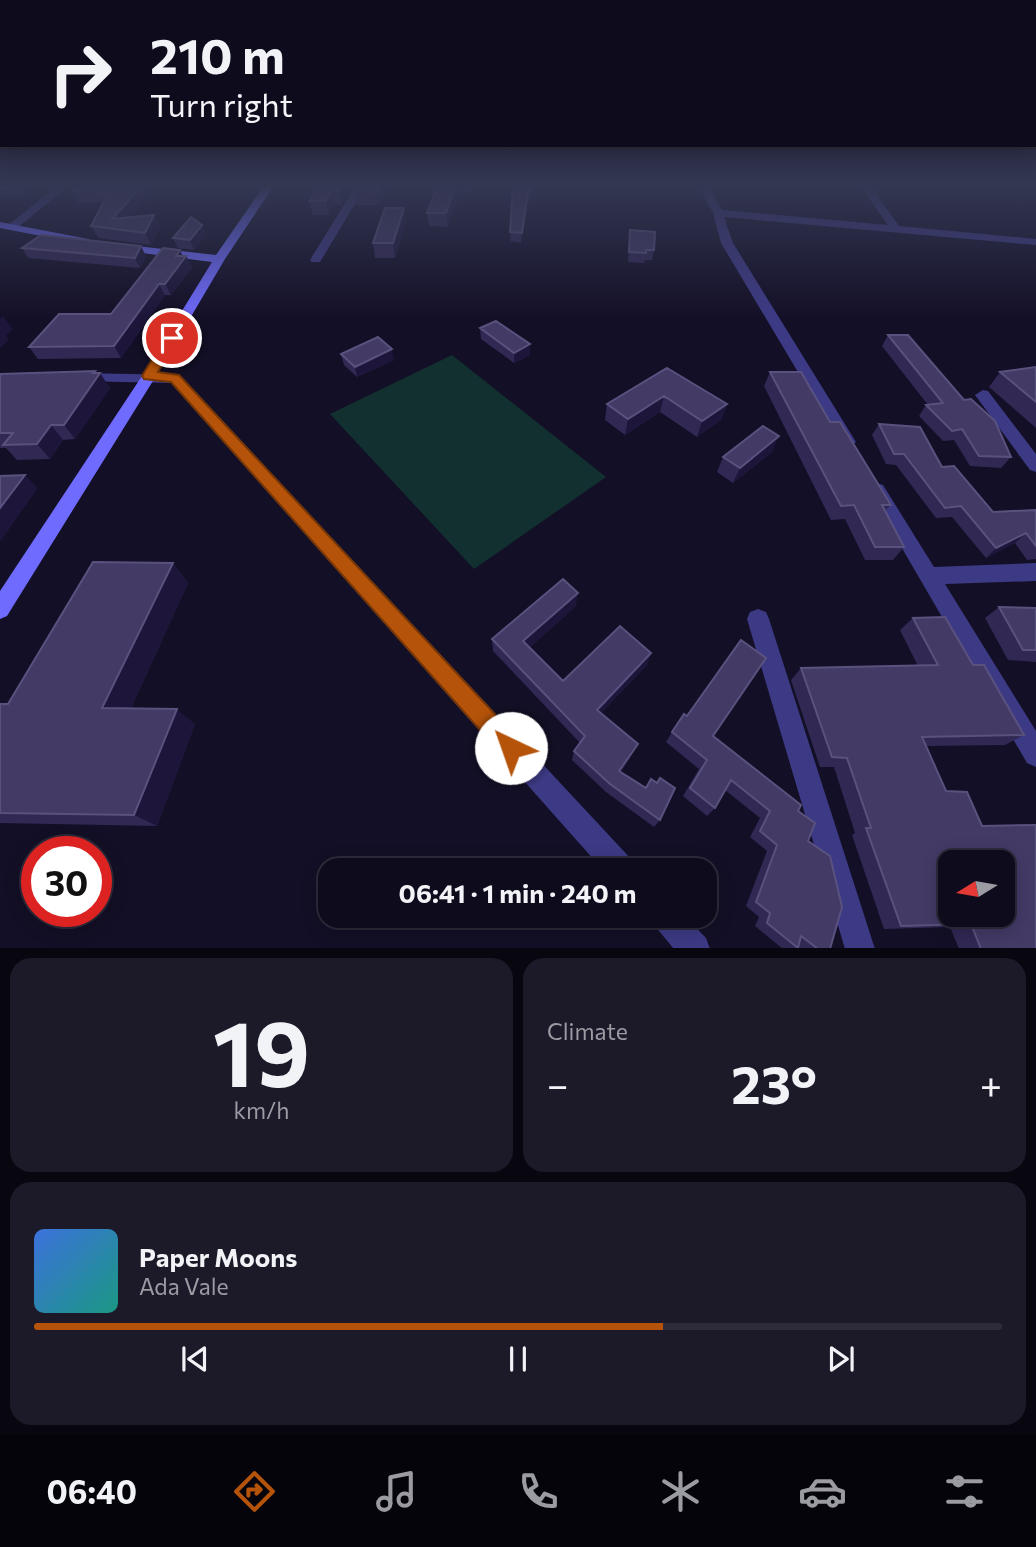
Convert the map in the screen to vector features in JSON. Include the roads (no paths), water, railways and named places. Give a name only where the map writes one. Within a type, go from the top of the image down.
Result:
[{"type":"street","points":[[32,231],[102,245],[219,258]]},
{"type":"street","points":[[1,608],[237,231]]},
{"type":"street","points":[[316,260],[333,231]]},
{"type":"street","points":[[723,231],[727,243],[857,457]]},
{"type":"street","points":[[900,231],[1036,242]]},
{"type":"street","points":[[68,378],[175,378],[611,858]]},
{"type":"street","points":[[983,395],[1036,466]]},
{"type":"street","points":[[872,480],[1036,754]]},
{"type":"street","points":[[929,576],[1036,572]]},
{"type":"street","points":[[758,619],[860,948]]},
{"type":"street","points":[[676,928],[695,948]]}]
